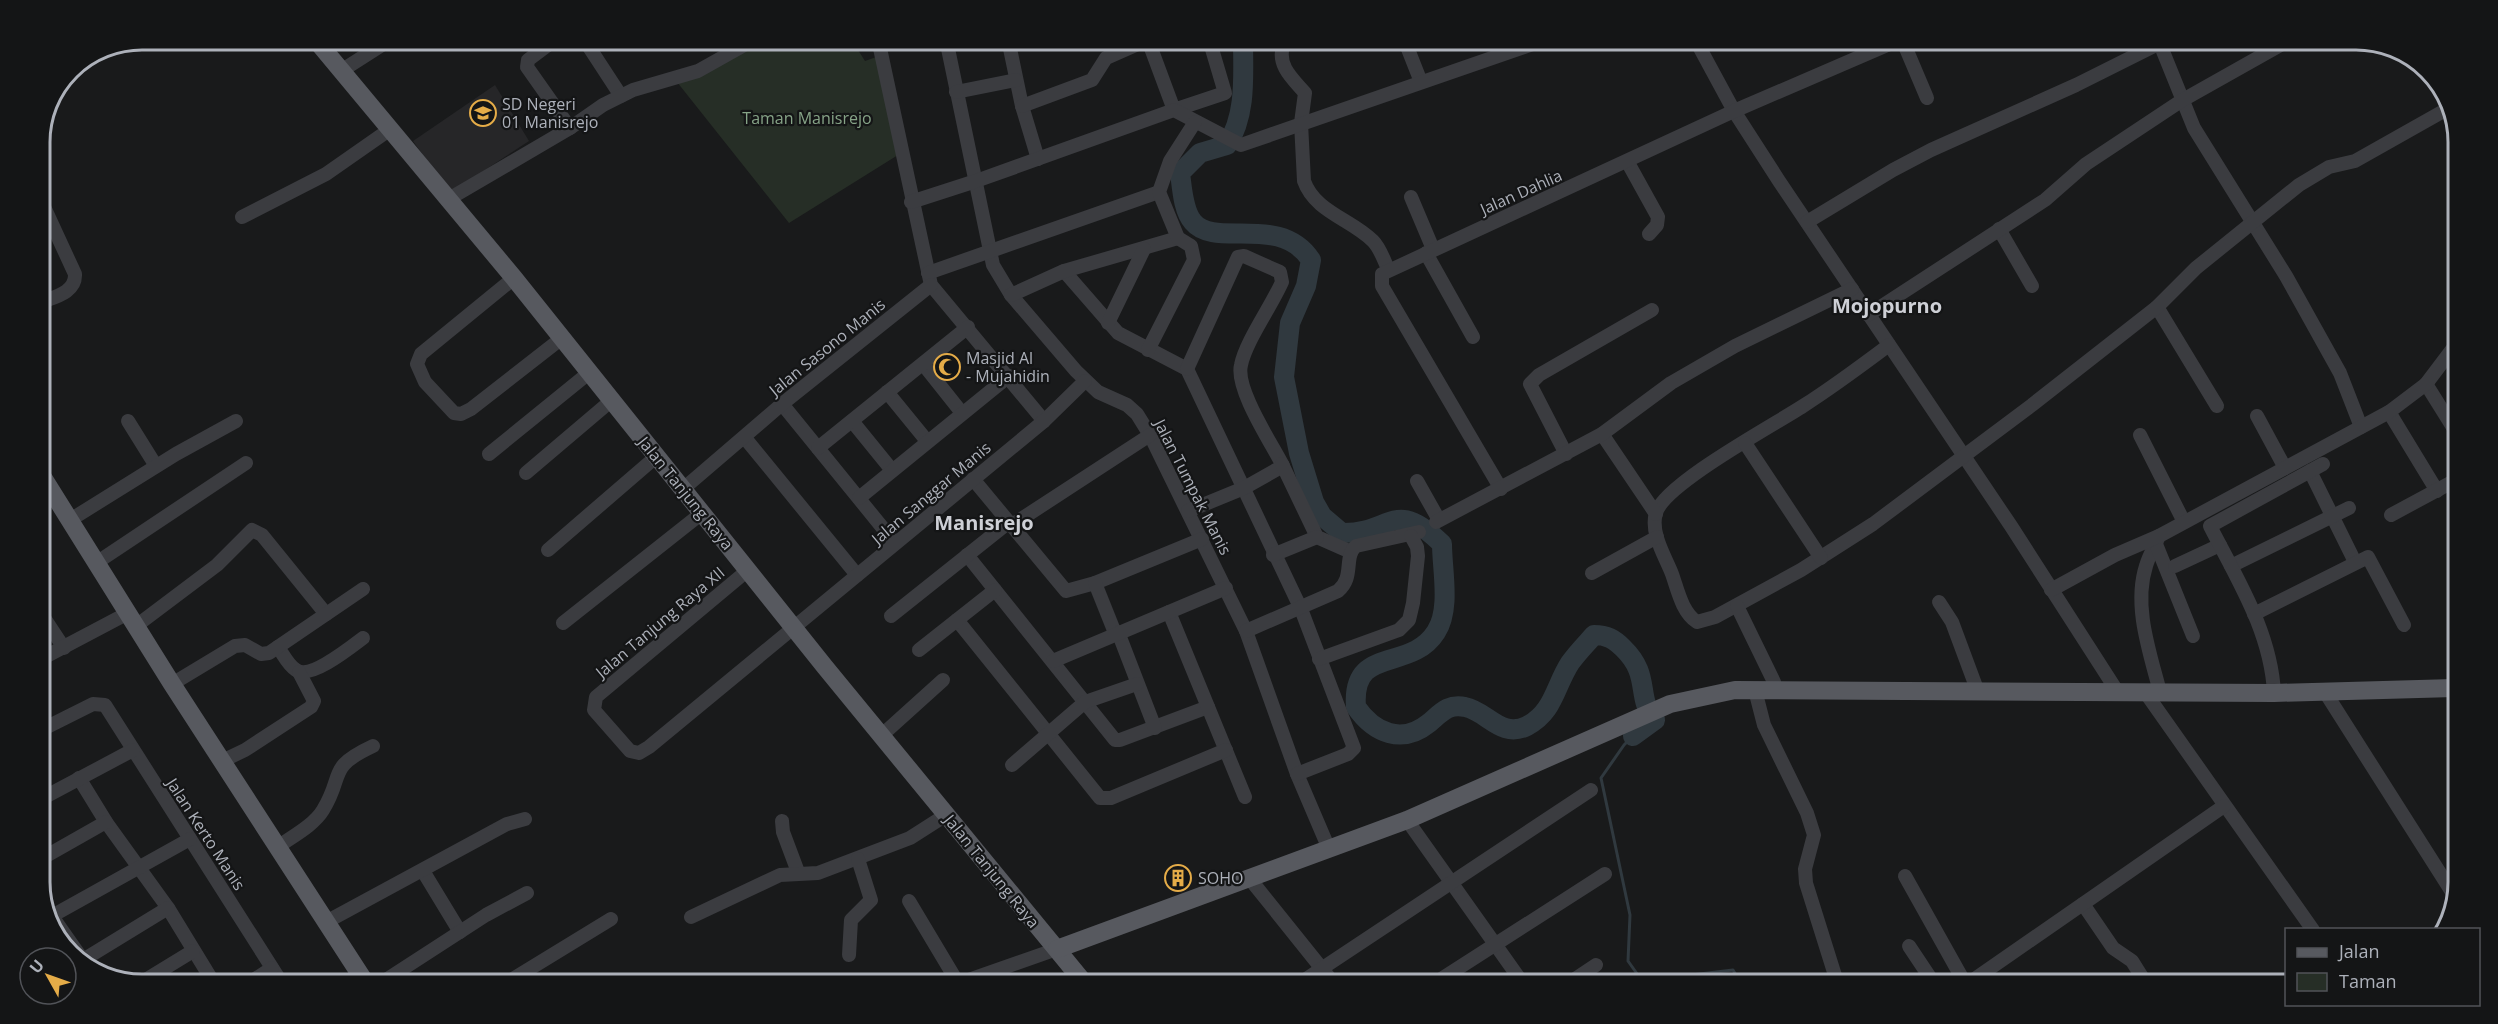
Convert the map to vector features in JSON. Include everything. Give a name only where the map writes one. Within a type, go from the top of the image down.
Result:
[{"type":"main road","name":"Jalan Tanjung Raya","points":[[323,49],[514,278],[794,627],[1077,974]]},
{"type":"main road","points":[[49,488],[172,684],[360,974]]},
{"type":"main road","points":[[1057,949],[1407,820],[1670,704],[1707,694],[1755,690],[2274,693],[2448,688]]},
{"type":"street","points":[[341,71],[375,49]]},
{"type":"street","points":[[543,49],[528,60],[526,67],[570,128]]},
{"type":"street","points":[[590,49],[621,96]]},
{"type":"street","points":[[447,200],[621,96],[658,81],[698,71],[733,49]]},
{"type":"street","points":[[880,49],[929,279],[1044,421]]},
{"type":"street","name":"Jalan Tumpak Manis","points":[[948,49],[989,252],[1000,280],[1085,381],[1098,392],[1127,405],[1137,414],[1150,435],[1246,631],[1297,774],[1329,849]]},
{"type":"street","points":[[1010,49],[1022,106],[1038,159]]},
{"type":"street","points":[[1022,106],[1092,80],[1106,58],[1126,49]]},
{"type":"street","points":[[1152,49],[1174,110],[1241,145],[1518,49]]},
{"type":"street","points":[[911,202],[1225,93],[1212,49]]},
{"type":"street","points":[[1283,49],[1282,62],[1287,73],[1305,93],[1301,123],[1304,181],[1307,189],[1319,204],[1373,241],[1388,269],[1382,274],[1382,285],[1501,489]]},
{"type":"street","points":[[1408,49],[1421,82]]},
{"type":"street","points":[[1700,49],[1734,111],[2117,691]]},
{"type":"street","name":"Jalan Dahlia","points":[[1388,269],[1734,111],[1878,49]]},
{"type":"street","points":[[1905,49],[1927,98]]},
{"type":"street","points":[[1807,222],[1931,150],[2076,85],[2145,49]]},
{"type":"street","points":[[2161,49],[2181,101],[2205,148],[2286,276],[2340,373],[2361,427]]},
{"type":"street","points":[[1868,315],[2045,200],[2086,164],[2181,101],[2273,49]]},
{"type":"street","points":[[956,92],[1016,80]]},
{"type":"street","points":[[1889,345],[1804,406],[1683,482],[1661,503],[1656,514],[1657,537],[1683,602],[1692,618],[1697,622],[1705,621],[1737,606],[1821,558],[1874,524],[2157,307],[2196,268],[2318,172],[2355,161],[2443,112]]},
{"type":"street","points":[[1148,350],[1194,260],[1191,246],[1178,238],[1159,192],[1170,161],[1196,122]]},
{"type":"street","points":[[242,217],[326,174],[390,130]]},
{"type":"street","points":[[1627,161],[1658,217],[1658,225],[1649,234]]},
{"type":"street","name":"Jalan Sasono Manis","points":[[683,489],[746,438],[929,279],[989,252],[1159,192]]},
{"type":"street","points":[[1411,197],[1430,251],[1473,337]]},
{"type":"street","points":[[49,218],[75,274],[71,288],[49,298]]},
{"type":"street","points":[[1999,229],[2032,286]]},
{"type":"street","points":[[1011,295],[1064,271],[1178,238]]},
{"type":"street","points":[[1108,323],[1144,249]]},
{"type":"street","points":[[1187,369],[1238,257],[1245,256],[1280,272],[1282,282],[1246,354],[1240,371],[1247,395],[1317,537],[1351,552]]},
{"type":"street","points":[[1064,271],[1118,333],[1187,369],[1273,555],[1301,609],[1353,750],[1297,774]]},
{"type":"street","points":[[514,278],[421,354],[417,364],[425,382],[454,413],[461,414],[471,409],[562,338]]},
{"type":"street","points":[[1417,482],[1437,521],[1602,434],[1671,383],[1735,346],[1852,289]]},
{"type":"street","points":[[2157,307],[2217,406]]},
{"type":"street","points":[[1566,454],[1530,384],[1539,375],[1652,310]]},
{"type":"street","points":[[818,448],[968,327]]},
{"type":"street","points":[[2051,590],[2115,555],[2158,540],[2184,522],[2388,412],[2426,384],[2448,355]]},
{"type":"street","points":[[922,364],[962,413]]},
{"type":"street","points":[[489,454],[590,372]]},
{"type":"street","points":[[859,498],[1009,376]]},
{"type":"street","name":"Jalan Sanggar Manis","points":[[594,700],[597,714],[630,751],[639,753],[1044,421],[1085,381]]},
{"type":"street","points":[[2426,384],[2448,419]]},
{"type":"street","points":[[887,392],[927,441]]},
{"type":"street","points":[[526,472],[612,400]]},
{"type":"street","points":[[783,404],[895,543]]},
{"type":"street","points":[[2388,412],[2437,491]]},
{"type":"street","points":[[2257,416],[2285,468]]},
{"type":"street","points":[[128,421],[156,466]]},
{"type":"street","points":[[70,520],[156,466],[236,421]]},
{"type":"street","points":[[852,421],[891,470]]},
{"type":"street","points":[[1602,434],[1656,514]]},
{"type":"street","points":[[891,616],[1010,524],[1150,435]]},
{"type":"street","points":[[2140,435],[2184,522]]},
{"type":"street","points":[[746,438],[857,575]]},
{"type":"street","points":[[1745,443],[1821,558]]},
{"type":"street","points":[[548,550],[657,456]]},
{"type":"street","points":[[96,563],[246,463]]},
{"type":"street","points":[[1188,510],[1244,488],[1282,464]]},
{"type":"street","points":[[2274,693],[2272,664],[2254,614],[2210,526],[2323,464]]},
{"type":"street","points":[[2310,471],[2355,562]]},
{"type":"street","points":[[973,479],[1066,591],[1095,583],[1202,539]]},
{"type":"street","points":[[2391,515],[2448,485]]},
{"type":"street","points":[[2231,566],[2349,508]]},
{"type":"street","points":[[563,623],[702,513]]},
{"type":"street","points":[[50,655],[132,619],[217,565],[252,530],[262,535],[326,614]]},
{"type":"street","points":[[1246,631],[1301,609],[1343,587],[1350,570],[1351,552],[1356,546],[1415,534],[1418,556],[1413,603],[1407,623],[1399,630],[1319,660]]},
{"type":"street","points":[[1273,555],[1317,537]]},
{"type":"street","points":[[1592,573],[1657,537]]},
{"type":"street","points":[[2158,540],[2193,636]]},
{"type":"street","points":[[2158,540],[2145,567],[2141,597],[2153,692],[2224,806],[2312,928]]},
{"type":"street","points":[[2175,566],[2220,545]]},
{"type":"street","points":[[967,555],[1115,740],[1155,728],[1208,707]]},
{"type":"street","points":[[2254,614],[2368,557],[2404,625]]},
{"type":"street","name":"Jalan Tanjung Raya XII","points":[[594,700],[748,570]]},
{"type":"street","points":[[1095,583],[1155,728]]},
{"type":"street","points":[[1053,660],[1226,588]]},
{"type":"street","points":[[172,684],[235,646],[245,645],[263,655],[363,589]]},
{"type":"street","points":[[918,650],[995,590]]},
{"type":"street","points":[[1939,602],[1952,622],[1978,692]]},
{"type":"street","points":[[1737,606],[1774,682]]},
{"type":"street","points":[[1169,612],[1245,797]]},
{"type":"street","points":[[957,620],[1100,798],[1111,798],[1226,750]]},
{"type":"street","points":[[50,626],[64,648]]},
{"type":"street","points":[[299,672],[314,669],[331,661],[363,638]]},
{"type":"street","points":[[222,761],[245,750],[311,707],[314,701],[299,672],[278,647]]},
{"type":"street","points":[[882,735],[943,680]]},
{"type":"street","points":[[1012,765],[1085,702],[1137,684]]},
{"type":"street","points":[[1755,690],[1764,725],[1807,813],[1814,835],[1805,869],[1806,883],[1835,974]]},
{"type":"street","points":[[2325,692],[2448,886]]},
{"type":"street","name":"Jalan Kerto Manis","points":[[50,726],[93,704],[105,705],[276,974]]},
{"type":"street","points":[[279,846],[317,818],[344,764],[351,756],[374,746]]},
{"type":"street","points":[[50,795],[133,750]]},
{"type":"street","points":[[79,778],[106,822],[168,908],[208,974]]},
{"type":"street","points":[[1313,974],[1591,790]]},
{"type":"street","points":[[1982,974],[2224,806]]},
{"type":"street","points":[[691,917],[780,875],[798,872],[818,873],[910,838],[946,814]]},
{"type":"street","points":[[326,922],[507,824],[525,819]]},
{"type":"street","points":[[1407,820],[1516,974]]},
{"type":"street","points":[[782,821],[783,832],[798,872]]},
{"type":"street","points":[[50,854],[106,822]]},
{"type":"street","points":[[54,911],[190,839]]},
{"type":"street","points":[[849,955],[851,920],[871,900],[858,859]]},
{"type":"street","points":[[423,871],[460,932]]},
{"type":"street","points":[[1449,974],[1605,874]]},
{"type":"street","points":[[1905,876],[1960,974]]},
{"type":"street","points":[[1250,879],[1326,974]]},
{"type":"street","points":[[395,974],[460,932],[527,894]]},
{"type":"street","points":[[909,901],[950,974]]},
{"type":"street","points":[[2083,904],[2113,948],[2132,961],[2140,974]]},
{"type":"street","points":[[90,958],[168,908]]},
{"type":"street","points":[[522,974],[611,918]]},
{"type":"street","points":[[1910,946],[1928,974]]},
{"type":"street","points":[[985,974],[1057,949]]},
{"type":"street","points":[[155,974],[193,951]]},
{"type":"street","points":[[1582,974],[1596,965]]},
{"type":"street","points":[[263,974],[272,968]]},
{"type":"shaded area","name":"SD Negeri 01 Manisrejo","points":[[495,85],[529,141],[450,193],[413,141]]},
{"type":"green space","name":"Taman Manisrejo","points":[[738,49],[857,49],[865,61],[879,56],[898,155],[789,223],[677,82]]},
{"type":"waterway","points":[[1243,49],[1241,107],[1227,145],[1200,153],[1180,173],[1187,212],[1193,222],[1203,229],[1216,233],[1266,234],[1283,238],[1298,246],[1311,260],[1306,286],[1290,323],[1284,377],[1299,453],[1314,502],[1322,516],[1342,533],[1359,532],[1393,521],[1413,522],[1442,544],[1445,589],[1441,623],[1425,644],[1412,652],[1372,666],[1363,674],[1357,687],[1356,707],[1371,724],[1389,733],[1399,734],[1419,730],[1445,710],[1459,706],[1473,709],[1502,727],[1518,729],[1527,726],[1543,713],[1549,706],[1570,663],[1594,635],[1599,635],[1610,638],[1623,648],[1632,658],[1641,677],[1646,703],[1655,720],[1633,736]]},
{"type":"waterway","points":[[1633,736],[1601,778],[1630,915],[1628,961],[1637,974]]},
{"type":"waterway","points":[[1700,974],[1733,970],[1735,974]]},
{"type":"place","name":"SD Negeri 01 Manisrejo","points":[[483,113]]},
{"type":"place","name":"Masjid Al - Mujahidin","points":[[947,367]]},
{"type":"place","name":"SOHO","points":[[1178,878]]},
{"type":"district","name":"Mojopurno","points":[[1887,306]]},
{"type":"district","name":"Manisrejo","points":[[984,523]]}]
